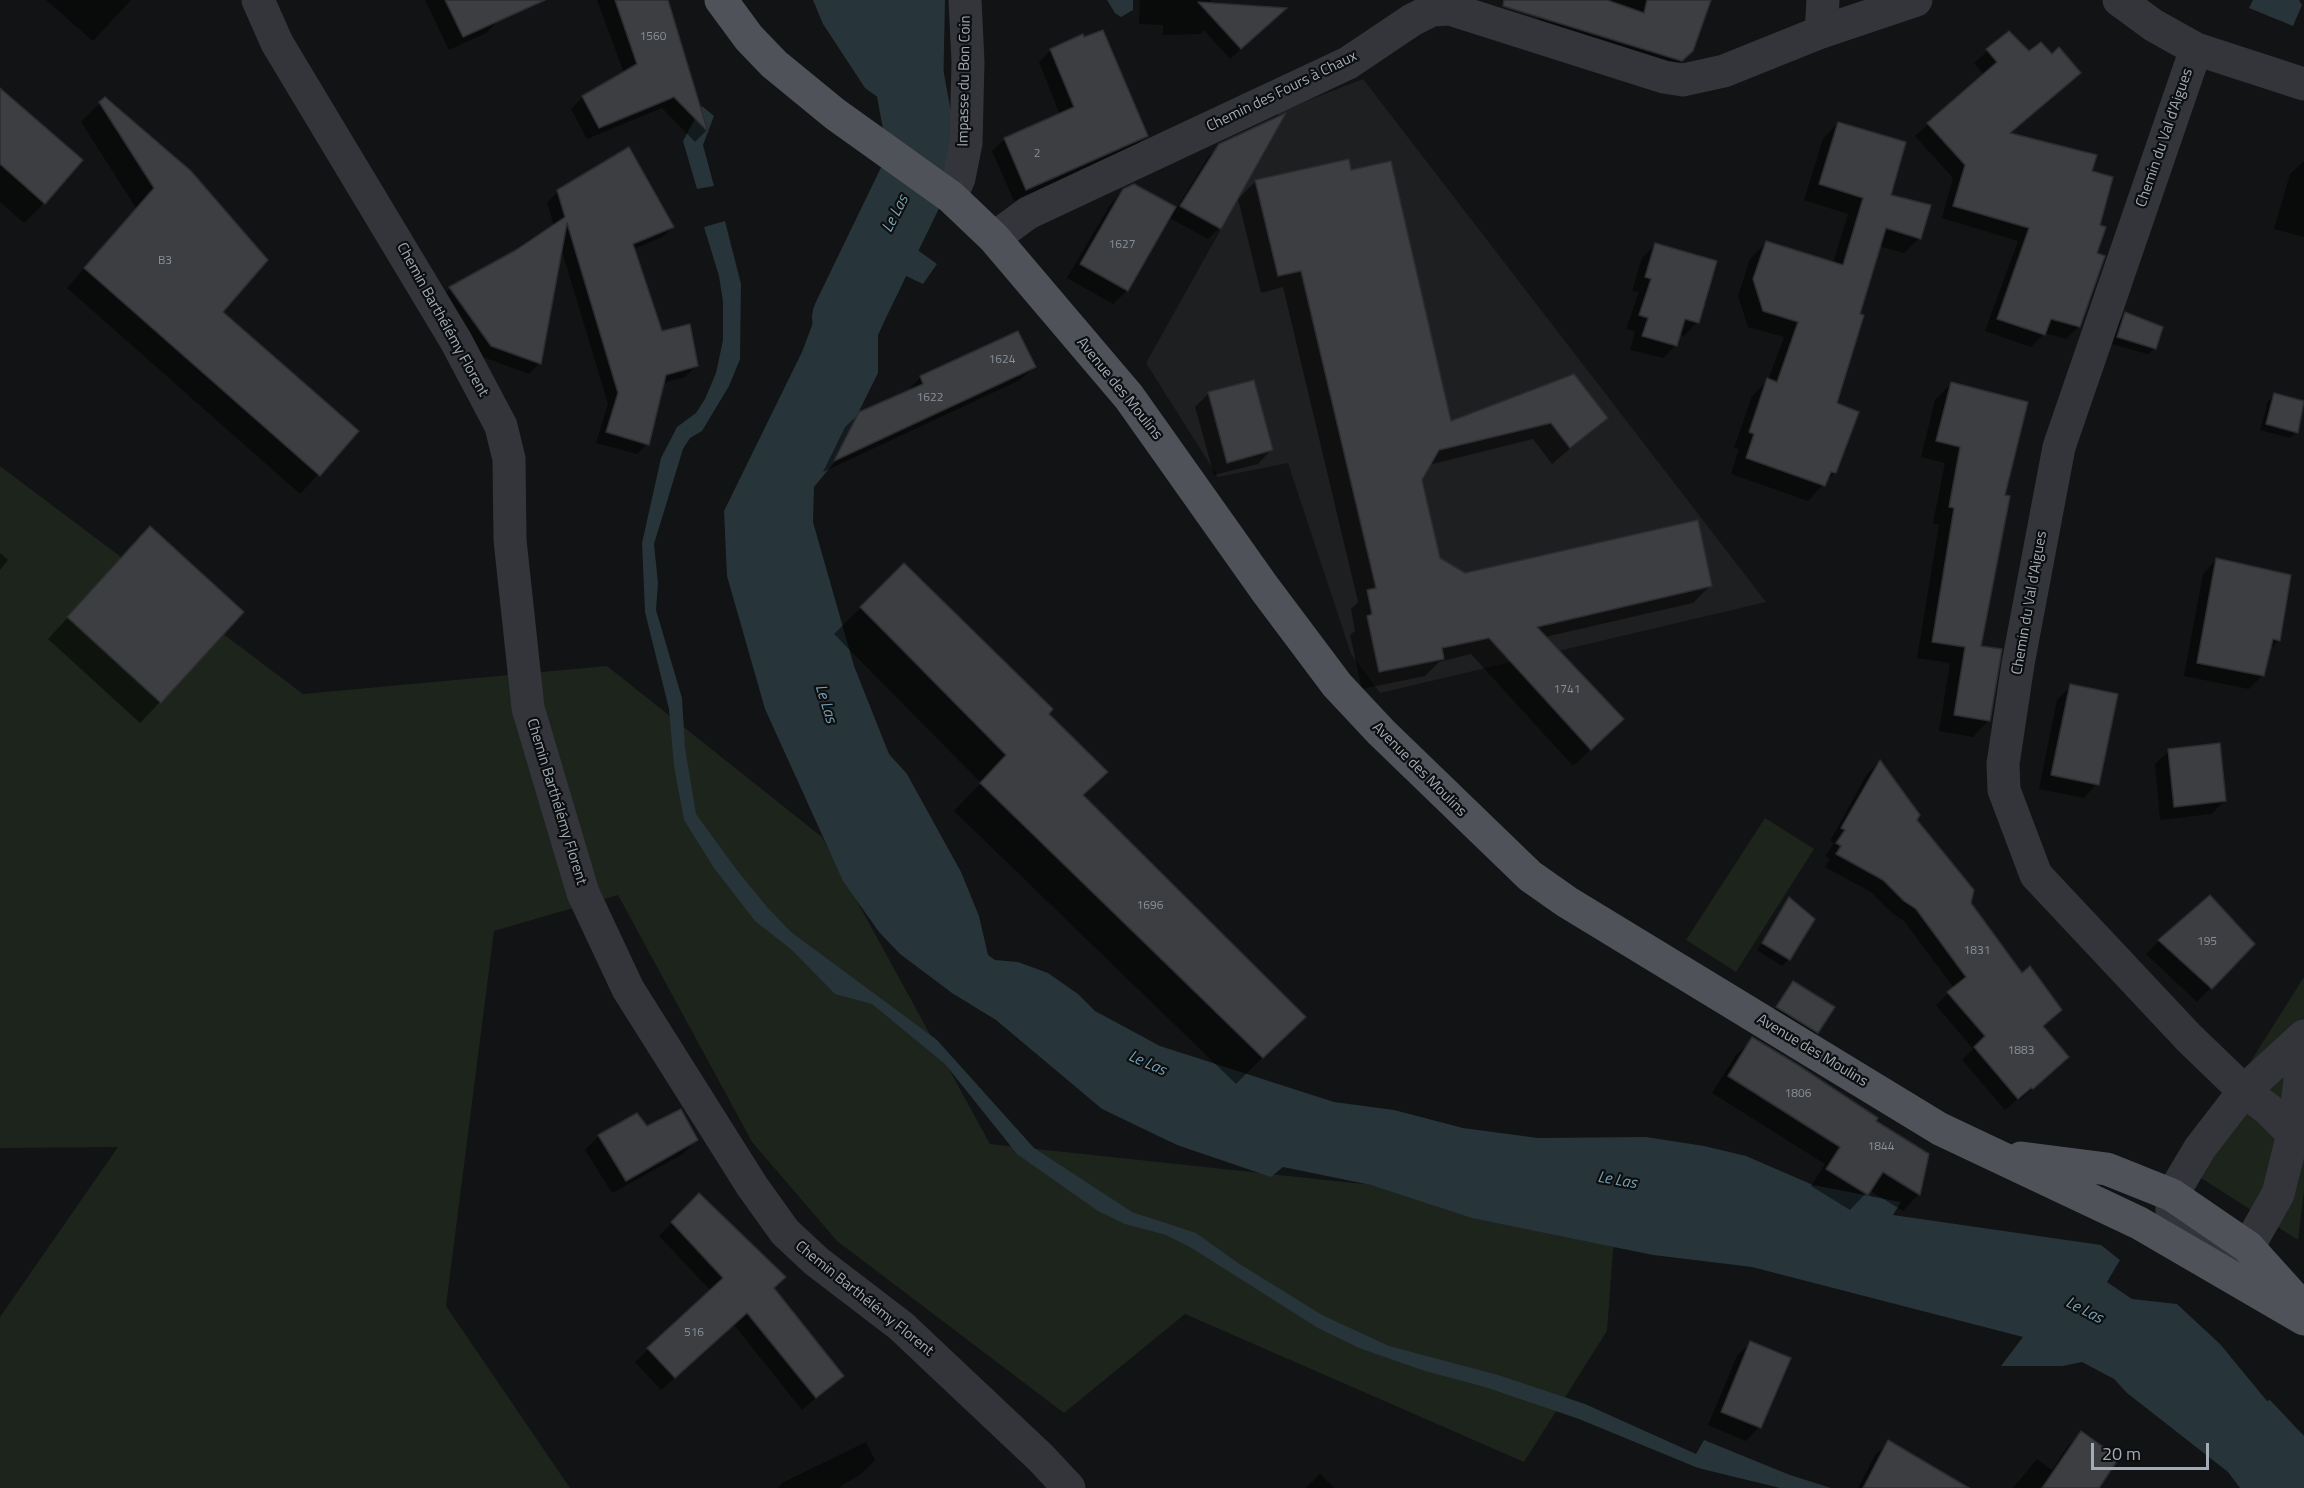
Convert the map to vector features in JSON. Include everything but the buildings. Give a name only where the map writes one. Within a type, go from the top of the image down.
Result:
[{"type":"main road","name":"Avenue des Moulins","points":[[721,0],[749,38],[774,64],[835,114],[940,189],[994,238],[1129,397],[1265,589],[1337,684],[1381,732],[1512,860],[1550,891],[1586,914],[1940,1129],[2078,1194],[2200,1256],[2304,1319]]},
{"type":"main road","points":[[1998,1156],[2107,1169],[2172,1209],[2248,1246],[2304,1309]]},
{"type":"street","name":"Chemin Barthélémy Florent","points":[[258,0],[277,44],[456,341],[501,426],[509,459],[510,540],[528,708],[583,893],[628,989],[752,1186],[785,1232],[816,1261],[901,1326],[1041,1458],[1069,1488]]},
{"type":"street","name":"Impasse du Bon Coin","points":[[940,189],[959,178],[966,143],[968,62],[965,0]]},
{"type":"street","points":[[1821,32],[1822,0]]},
{"type":"street","name":"Chemin des Fours à Chaux","points":[[994,238],[1028,213],[1348,63],[1438,4],[1664,77],[1683,80],[1725,71],[1821,32],[1916,0]]},
{"type":"street","points":[[2120,0],[2152,25],[2187,44],[2304,84]]},
{"type":"street","points":[[2156,0],[2163,16],[2187,44]]},
{"type":"street","name":"Chemin du Val d'Aigues","points":[[2187,44],[2059,447],[2017,675],[2003,764],[2004,790],[2036,875],[2188,1038],[2293,1134]]},
{"type":"street","points":[[2172,1209],[2200,1148],[2244,1091],[2302,1040]]},
{"type":"street","points":[[2248,1246],[2278,1194],[2293,1134],[2300,1089],[2302,1040]]},
{"type":"street","points":[[2078,1194],[2172,1209],[2200,1256]]},
{"type":"shaded area","points":[[1363,79],[1766,602],[1380,693],[1351,654],[1288,463],[1218,477],[1146,363],[1282,120],[1276,113]]},
{"type":"shaded area","points":[[0,466],[303,694],[607,666],[822,837],[990,1144],[1616,1211],[1607,1331],[1524,1462],[1185,1314],[1064,1413],[837,1241],[752,1142],[618,895],[494,931],[446,1306],[570,1488],[0,1488],[0,1317],[118,1147],[0,1148]]},
{"type":"shaded area","points":[[1765,818],[1814,849],[1736,972],[1686,940]]},
{"type":"shaded area","points":[[2304,977],[2304,1191],[2298,1240],[2184,1167]]},
{"type":"water","points":[[813,0],[945,0],[942,143],[865,88],[823,24]]},
{"type":"water","points":[[1107,0],[1133,0],[1133,10],[1121,17],[1115,13]]},
{"type":"water","points":[[2253,0],[2299,0],[2302,5],[2293,26],[2249,8]]},
{"type":"water","points":[[702,106],[714,116],[703,145],[714,186],[697,189],[683,141]]},
{"type":"water","points":[[863,211],[937,264],[923,284],[904,275],[878,335],[878,373],[833,464],[814,487],[813,522],[854,666],[889,754],[907,774],[961,872],[979,916],[988,955],[995,960],[1018,962],[1048,973],[1078,994],[1095,1011],[1160,1046],[1334,1102],[1394,1110],[1463,1128],[1538,1138],[1646,1137],[1704,1146],[1746,1156],[1813,1185],[1901,1202],[1893,1215],[2101,1245],[2120,1260],[2107,1282],[2132,1299],[2177,1304],[2220,1344],[2267,1401],[2270,1400],[2304,1436],[2304,1488],[2240,1488],[2228,1472],[2127,1393],[2114,1379],[2082,1362],[2063,1366],[2001,1366],[2023,1337],[1752,1267],[1653,1255],[1472,1218],[1371,1185],[1283,1167],[1271,1177],[1177,1145],[1102,1109],[996,1020],[952,993],[900,954],[879,932],[843,881],[765,709],[727,576],[724,511],[802,352],[831,275]]},
{"type":"water","points":[[725,221],[741,284],[740,359],[729,386],[702,431],[690,438],[683,449],[654,544],[658,583],[656,610],[682,698],[685,748],[696,814],[767,907],[791,932],[937,1040],[1034,1148],[1132,1212],[1196,1233],[1238,1263],[1322,1315],[1389,1346],[1498,1375],[1585,1404],[1696,1454],[1704,1440],[1790,1475],[1831,1488],[1780,1488],[1698,1468],[1579,1419],[1359,1348],[1318,1328],[1190,1247],[1166,1235],[1125,1224],[1098,1211],[1017,1154],[945,1064],[872,1004],[835,994],[792,950],[755,921],[714,868],[684,820],[674,766],[669,709],[645,612],[642,543],[661,458],[677,427],[696,413],[716,373],[723,340],[723,302],[719,276],[704,227]]},
{"type":"waterway","name":"Le Las","points":[[847,318],[924,159],[895,0]]}]
